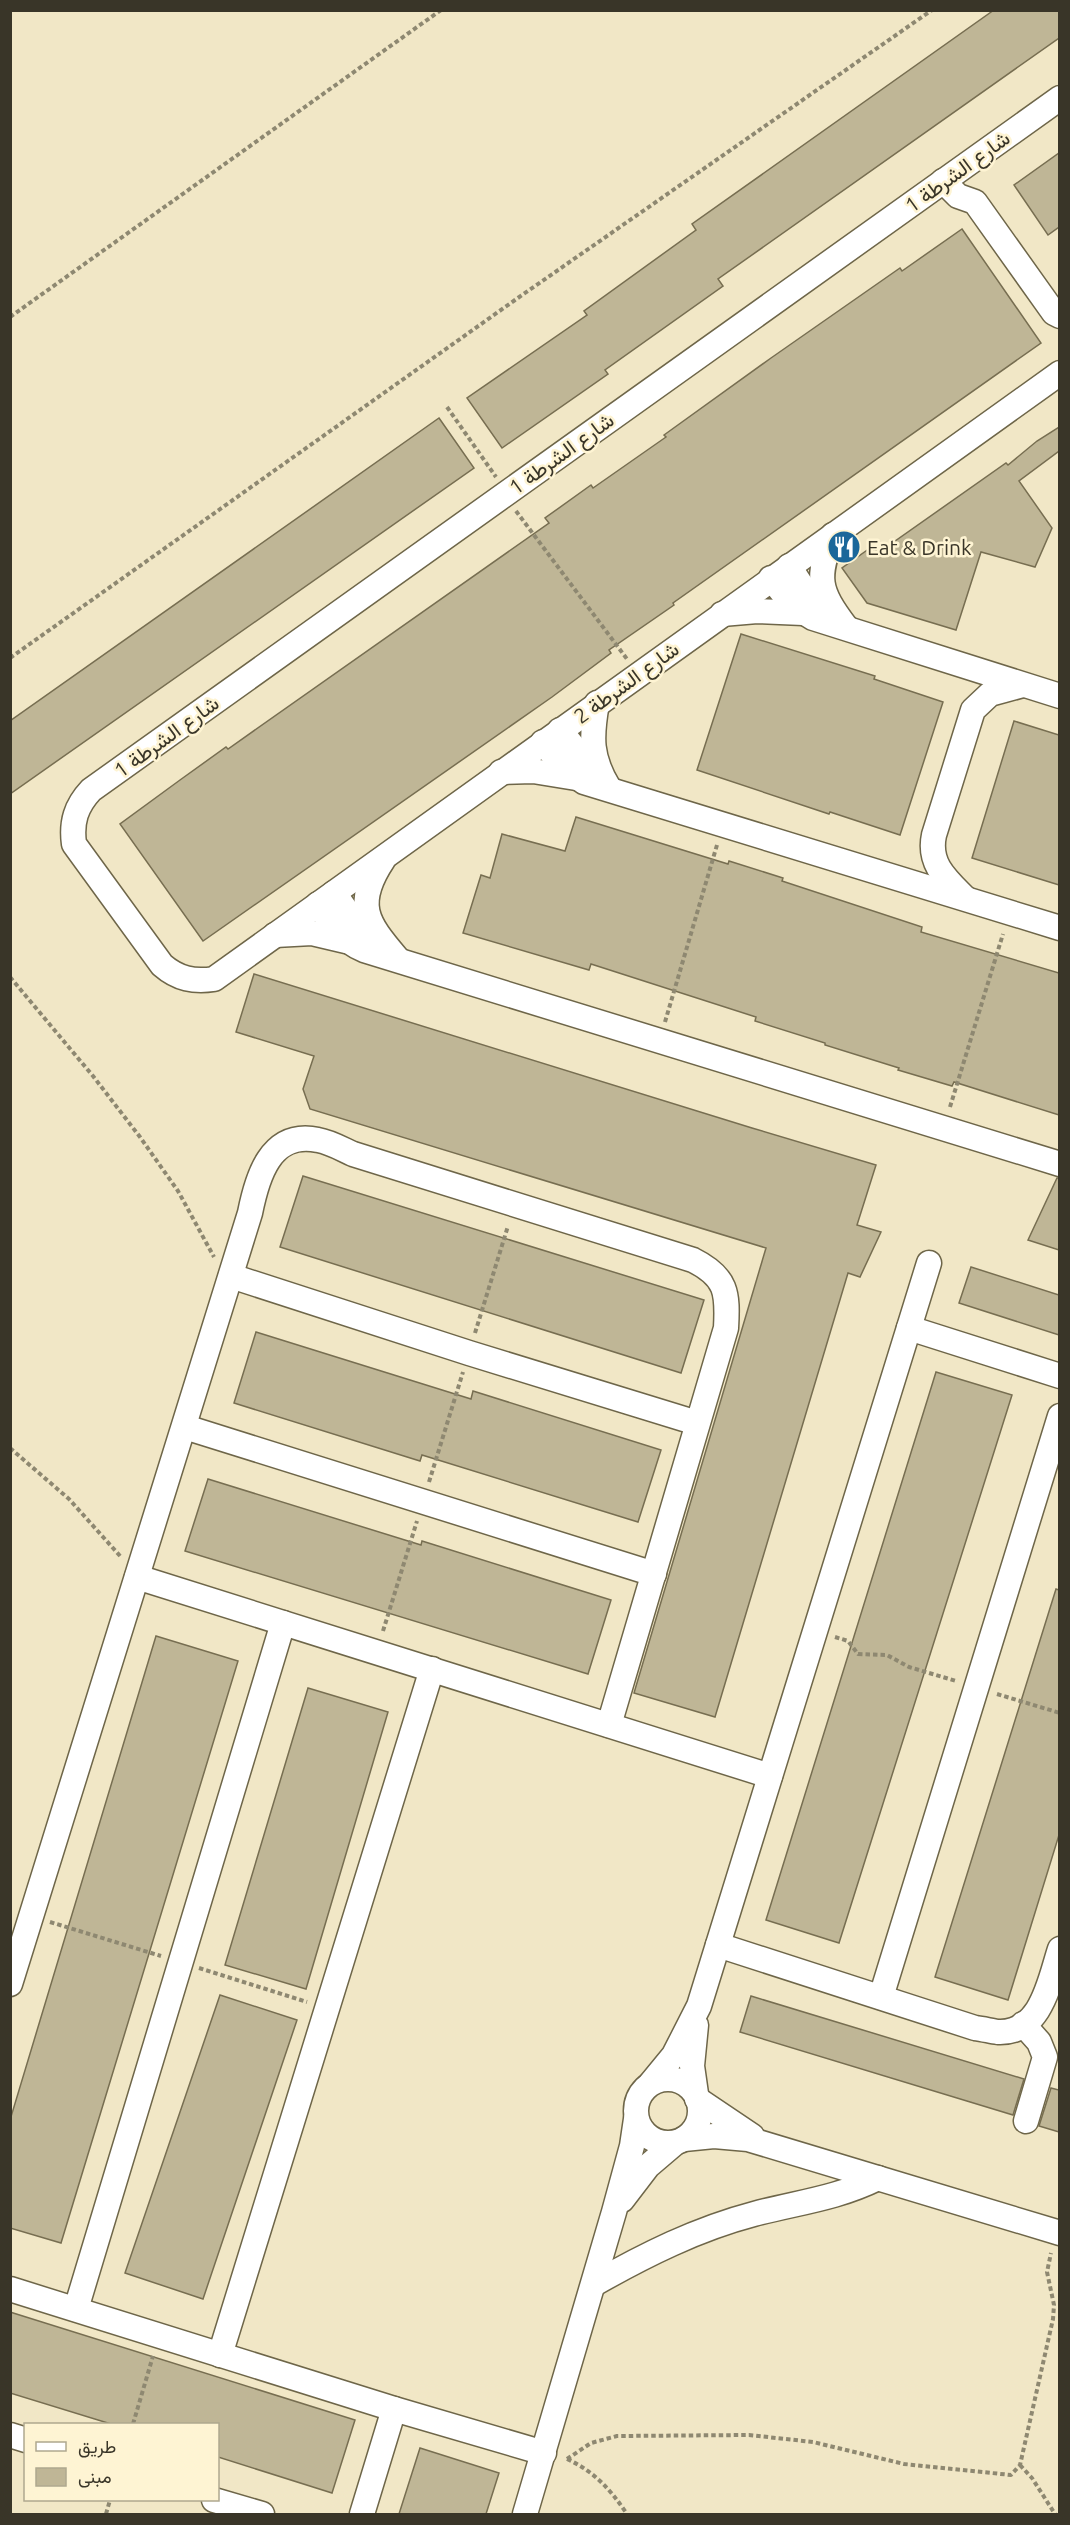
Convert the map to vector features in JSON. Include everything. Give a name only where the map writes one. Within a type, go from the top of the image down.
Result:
[{"type":"street","name":"شارع الشرطة 1","points":[[189,980],[169,971],[155,958],[74,844],[74,819],[83,798],[505,493],[1059,98]]},
{"type":"street","points":[[953,174],[975,186],[975,202],[1058,320]]},
{"type":"street","name":"شارع الشرطة 2","points":[[189,980],[214,979],[1059,373]]},
{"type":"street","points":[[833,535],[824,559],[823,585],[838,624]]},
{"type":"street","points":[[780,572],[838,624]]},
{"type":"street","points":[[780,572],[792,605],[802,614]]},
{"type":"street","points":[[720,615],[757,610],[802,614],[1059,696]]},
{"type":"street","points":[[965,898],[938,867],[932,851],[934,835],[973,710],[990,694],[1023,685]]},
{"type":"street","points":[[597,703],[592,732],[593,751],[609,788]]},
{"type":"street","points":[[551,736],[609,788]]},
{"type":"street","points":[[551,736],[562,766],[582,780]]},
{"type":"street","points":[[501,772],[542,771],[582,780],[1059,928]]},
{"type":"street","points":[[387,853],[371,878],[366,897],[366,908],[374,931],[387,955]]},
{"type":"street","points":[[326,898],[387,955]]},
{"type":"street","points":[[326,898],[337,932],[346,941]]},
{"type":"street","points":[[275,935],[312,933],[346,941],[364,950],[387,955],[1059,1164]]},
{"type":"street","points":[[10,1983],[250,1214],[272,1173],[292,1157],[316,1152],[353,1154],[693,1260],[712,1271],[724,1284],[727,1308],[726,1328],[609,1725]]},
{"type":"street","points":[[525,2514],[615,2212],[632,2146],[638,2099],[674,2055],[699,2006],[929,1263]]},
{"type":"street","points":[[231,1276],[469,1353],[697,1423]]},
{"type":"street","points":[[909,1328],[1059,1376]]},
{"type":"street","points":[[881,1997],[1059,1416]]},
{"type":"street","points":[[185,1427],[654,1574]]},
{"type":"street","points":[[137,1577],[770,1776]]},
{"type":"street","points":[[76,2309],[283,1623]]},
{"type":"street","points":[[220,2355],[432,1670]]},
{"type":"street","points":[[718,1945],[975,2028],[999,2032],[1012,2030],[1033,2016],[1045,1997],[1059,1949]]},
{"type":"street","points":[[615,2212],[648,2166],[680,2141],[697,2124],[700,2114],[692,2066],[699,2006]]},
{"type":"street","points":[[1023,2024],[1039,2042],[1045,2057],[1026,2121]]},
{"type":"street","points":[[651,2083],[671,2079],[689,2087],[696,2097],[764,2144]]},
{"type":"street","points":[[636,2119],[646,2136],[655,2141],[731,2137],[764,2144],[1058,2232]]},
{"type":"street","points":[[594,2284],[649,2254],[715,2226],[753,2214],[834,2196],[878,2178]]},
{"type":"street","points":[[10,2289],[394,2409],[544,2453]]},
{"type":"street","points":[[362,2514],[394,2409]]},
{"type":"street","points":[[219,2501],[262,2514]]},
{"type":"path","points":[[10,317],[441,10]]},
{"type":"path","points":[[10,658],[515,300],[933,10]]},
{"type":"path","points":[[447,408],[505,493],[639,674]]},
{"type":"path","points":[[660,1040],[723,823]]},
{"type":"path","points":[[944,1128],[1010,912]]},
{"type":"path","points":[[10,977],[93,1076],[140,1137],[178,1191],[210,1253],[231,1276]]},
{"type":"path","points":[[377,1652],[514,1204]]},
{"type":"path","points":[[10,1448],[69,1499],[137,1577]]},
{"type":"path","points":[[815,1631],[848,1641],[858,1654],[887,1655],[909,1667],[1059,1713]]},
{"type":"path","points":[[567,2459],[591,2443],[617,2436],[690,2434],[781,2438],[839,2448],[904,2464],[1007,2476],[1015,2473],[1020,2465],[1054,2312],[1047,2272],[1058,2232]]},
{"type":"path","points":[[133,2423],[159,2336]]},
{"type":"path","points":[[544,2453],[567,2459],[588,2469],[603,2482],[627,2514]]},
{"type":"path","points":[[1020,2465],[1036,2484],[1055,2514]]},
{"type":"building","points":[[994,10],[1059,10],[1059,38],[718,279],[723,286],[605,370],[608,374],[502,448],[467,398],[587,315],[584,311],[696,230],[692,224]]},
{"type":"building","points":[[1059,153],[1059,227],[1048,235],[1014,185]]},
{"type":"building","points":[[962,229],[1041,343],[673,603],[674,605],[609,650],[611,653],[552,697],[203,941],[120,824],[226,747],[228,749],[549,523],[545,518],[591,485],[593,488],[666,437],[664,435],[771,358],[900,268],[902,271]]},
{"type":"building","points":[[439,418],[474,468],[10,794],[10,721]]},
{"type":"building","points":[[1059,427],[1059,451],[1019,481],[1052,528],[1035,567],[981,552],[956,630],[867,603],[842,568],[873,546],[878,553],[1006,463],[1008,465],[1037,441]]},
{"type":"building","points":[[741,634],[875,676],[874,679],[943,702],[900,835],[697,770]]},
{"type":"building","points":[[1014,721],[1059,735],[1059,885],[972,858]]},
{"type":"building","points":[[576,817],[728,864],[729,861],[783,878],[782,881],[922,927],[921,932],[1059,973],[1059,1115],[954,1082],[952,1086],[898,1070],[899,1068],[755,1021],[756,1017],[591,964],[589,970],[463,933],[481,875],[490,878],[502,834],[565,851]]},
{"type":"building","points":[[254,974],[876,1165],[857,1225],[881,1232],[860,1277],[848,1273],[715,1717],[634,1693],[766,1248],[310,1109],[303,1089],[314,1056],[236,1032]]},
{"type":"building","points":[[303,1176],[704,1300],[681,1373],[280,1247]]},
{"type":"building","points":[[1059,1178],[1059,1250],[1028,1240]]},
{"type":"building","points":[[971,1267],[1059,1295],[1059,1335],[959,1303]]},
{"type":"building","points":[[256,1332],[471,1399],[473,1391],[661,1450],[638,1522],[422,1455],[420,1461],[234,1403]]},
{"type":"building","points":[[936,1372],[1012,1395],[839,1943],[766,1920]]},
{"type":"building","points":[[208,1479],[421,1545],[422,1541],[611,1600],[588,1674],[185,1551]]},
{"type":"building","points":[[1056,1589],[1059,1590],[1059,1835],[1008,2000],[935,1977]]},
{"type":"building","points":[[156,1636],[238,1661],[61,2243],[10,2228],[10,2120]]},
{"type":"building","points":[[308,1688],[388,1712],[306,1989],[225,1965]]},
{"type":"building","points":[[220,1995],[297,2020],[203,2299],[125,2273]]},
{"type":"building","points":[[751,1996],[1024,2079],[1013,2115],[740,2032]]},
{"type":"building","points":[[1051,2088],[1059,2090],[1059,2132],[1039,2126]]},
{"type":"building","points":[[10,2312],[355,2420],[332,2493],[219,2457],[219,2423],[108,2423],[10,2393]]},
{"type":"building","points":[[420,2448],[499,2473],[486,2514],[399,2514]]},
{"type":"place","name":"Eat & Drink","points":[[844,547]]}]
